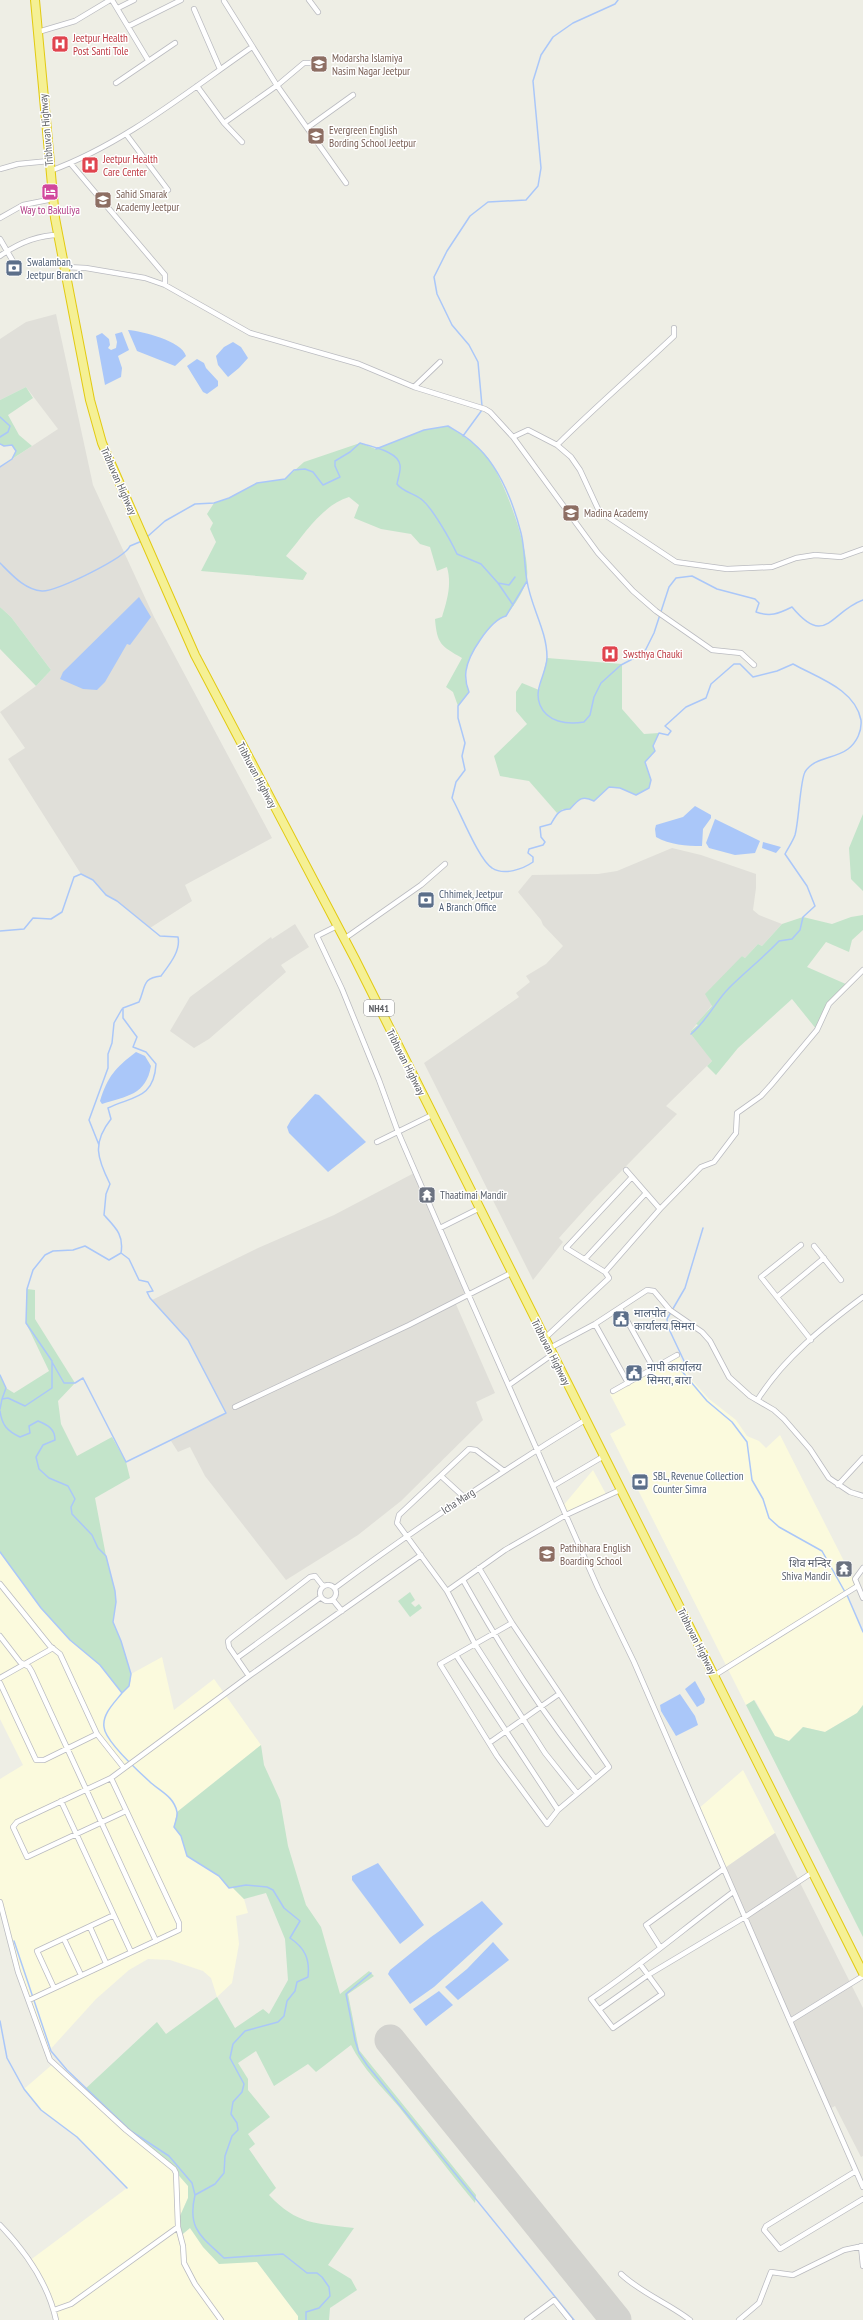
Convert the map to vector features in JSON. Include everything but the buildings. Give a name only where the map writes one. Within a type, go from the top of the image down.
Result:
[{"type":"highway","name":"Tribhuvan Highway","points":[[35,0],[53,199],[90,400],[102,443],[195,655],[344,939],[620,1490],[715,1675],[863,1973]]},
{"type":"street","points":[[38,32],[75,21],[111,0],[118,8],[148,60]]},
{"type":"street","points":[[118,8],[134,0]]},
{"type":"street","points":[[129,26],[181,0]]},
{"type":"street","points":[[309,0],[318,12]]},
{"type":"street","points":[[224,1],[276,84],[346,183]]},
{"type":"street","points":[[194,9],[220,69]]},
{"type":"street","points":[[116,83],[175,43]]},
{"type":"street","points":[[50,172],[71,164],[126,134],[252,47]]},
{"type":"street","points":[[224,123],[304,63],[315,63]]},
{"type":"street","points":[[197,86],[224,123],[242,142]]},
{"type":"street","points":[[307,128],[353,95]]},
{"type":"street","points":[[126,134],[168,190]]},
{"type":"street","points":[[0,170],[18,164],[49,161]]},
{"type":"street","points":[[71,164],[165,275],[165,285]]},
{"type":"street","points":[[0,218],[23,205],[53,199]]},
{"type":"street","points":[[0,256],[32,239],[48,235],[59,235]]},
{"type":"street","points":[[0,239],[14,263]]},
{"type":"street","points":[[66,267],[86,268],[145,278],[165,285],[250,333],[359,364],[414,387],[485,409],[513,437],[598,553],[633,591],[656,611],[712,650],[741,653],[754,665]]},
{"type":"street","points":[[557,445],[594,407],[638,370],[674,336],[674,328]]},
{"type":"street","points":[[414,387],[440,362]]},
{"type":"street","points":[[513,437],[528,430],[557,445],[571,457],[580,470],[599,511],[676,562],[727,569],[772,568],[796,558],[815,555],[841,556],[863,549]]},
{"type":"street","points":[[344,939],[421,885],[445,864]]},
{"type":"street","points":[[337,926],[317,936],[359,1030],[398,1132],[553,1486],[631,1655],[722,1870],[745,1916],[863,2187]]},
{"type":"street","points":[[605,1272],[660,1210],[701,1167],[714,1162],[736,1134],[738,1113],[766,1090],[817,1030],[829,1004],[863,970]]},
{"type":"street","points":[[377,1142],[432,1114]]},
{"type":"street","points":[[626,1170],[660,1210]]},
{"type":"street","points":[[545,1338],[609,1278],[605,1272],[566,1248],[632,1177]]},
{"type":"street","points":[[585,1259],[646,1193]]},
{"type":"street","points":[[440,1228],[480,1208]]},
{"type":"street","points":[[800,1245],[761,1277],[811,1340]]},
{"type":"street","points":[[814,1246],[841,1280]]},
{"type":"street","points":[[777,1296],[824,1258]]},
{"type":"street","points":[[235,1407],[469,1296],[511,1273]]},
{"type":"street","points":[[509,1385],[551,1351],[647,1290],[654,1291],[672,1311],[706,1336],[729,1377],[750,1396],[784,1419],[810,1449],[829,1478],[850,1492],[863,1496]]},
{"type":"street","points":[[758,1400],[776,1373],[811,1340],[863,1297]]},
{"type":"street","points":[[620,1308],[654,1369]]},
{"type":"street","points":[[595,1324],[628,1383]]},
{"type":"street","points":[[613,1391],[677,1355]]},
{"type":"street","name":"Icha Marg","points":[[335,1588],[406,1535],[537,1449],[585,1420]]},
{"type":"street","points":[[504,1471],[473,1448],[466,1451],[442,1476],[397,1517],[398,1525],[447,1591],[475,1644],[545,1753],[577,1793]]},
{"type":"street","points":[[553,1486],[604,1456]]},
{"type":"street","points":[[838,1485],[863,1458]]},
{"type":"street","points":[[442,1476],[464,1497]]},
{"type":"street","points":[[447,1591],[479,1568],[566,1515],[620,1490]]},
{"type":"street","points":[[126,1811],[77,1835],[26,1857],[13,1827],[15,1824],[61,1801],[111,1778],[249,1676],[421,1555]]},
{"type":"street","points":[[479,1568],[512,1623],[558,1694],[609,1767],[594,1778],[558,1810],[547,1824],[489,1742],[440,1664],[512,1623]]},
{"type":"street","points":[[863,1568],[855,1579],[856,1587],[863,1598]]},
{"type":"street","points":[[249,1676],[228,1644],[231,1638],[310,1577],[315,1576],[323,1586]]},
{"type":"street","points":[[463,1580],[494,1634],[566,1744],[594,1778]]},
{"type":"street","points":[[0,1584],[53,1648],[60,1654],[97,1734],[124,1768]]},
{"type":"street","points":[[323,1586],[330,1585],[335,1588],[336,1593],[333,1600]]},
{"type":"street","points":[[320,1597],[320,1591],[323,1586]]},
{"type":"street","points":[[715,1675],[856,1587]]},
{"type":"street","points":[[320,1597],[327,1601],[333,1600]]},
{"type":"street","points":[[236,1658],[320,1597]]},
{"type":"street","points":[[333,1600],[342,1611]]},
{"type":"street","points":[[0,1636],[20,1662],[26,1664],[32,1672],[156,1941]]},
{"type":"street","points":[[0,1678],[53,1648]]},
{"type":"street","points":[[456,1655],[504,1732],[558,1810]]},
{"type":"street","points":[[0,1683],[36,1760],[44,1760],[97,1734]]},
{"type":"street","points":[[489,1742],[558,1694]]},
{"type":"street","points":[[30,2000],[106,1963],[176,1933],[179,1930],[179,1922],[111,1778]]},
{"type":"street","points":[[61,1801],[131,1952]]},
{"type":"street","points":[[660,1948],[646,1925],[722,1870]]},
{"type":"street","points":[[600,2009],[648,1975],[745,1916],[813,1872]]},
{"type":"street","points":[[640,1964],[662,1994],[613,2028],[591,1999],[640,1964],[733,1892]]},
{"type":"street","points":[[0,1902],[18,1972],[30,2000],[50,2060],[126,2130],[174,2169],[176,2173],[178,2227],[184,2246],[184,2263],[195,2284],[221,2320]]},
{"type":"street","points":[[54,1988],[37,1951],[114,1916]]},
{"type":"street","points":[[90,1927],[106,1963]]},
{"type":"street","points":[[64,1939],[80,1975]]},
{"type":"street","points":[[790,2021],[863,1976]]},
{"type":"street","points":[[856,2171],[766,2226],[764,2230],[780,2249],[863,2199]]},
{"type":"street","points":[[0,2225],[23,2251],[41,2279],[54,2310],[56,2320]]},
{"type":"street","points":[[54,2310],[70,2304],[178,2227]]},
{"type":"street","points":[[739,2320],[759,2303],[771,2272],[793,2275],[844,2250],[862,2246],[863,2266]]},
{"type":"street","points":[[621,2274],[631,2284],[674,2308],[690,2320]]},
{"type":"street","points":[[527,2320],[554,2300],[570,2320]]},
{"type":"shaded area","points":[[56,314],[93,485],[154,617],[272,838],[185,885],[192,901],[150,928],[117,901],[106,895],[93,880],[81,874],[8,759],[25,748],[0,712],[36,686],[51,670],[11,617],[0,607],[0,467],[58,429],[26,387],[0,400],[0,339],[26,322]]},
{"type":"shaded area","points":[[26,387],[33,398],[8,415],[19,435],[32,446],[12,459],[16,451],[12,445],[4,446],[0,444],[0,400]]},
{"type":"shaded area","points":[[448,426],[470,440],[479,448],[494,468],[516,518],[526,556],[527,571],[525,586],[515,604],[506,616],[493,624],[475,648],[468,664],[466,674],[466,682],[469,692],[458,706],[453,692],[446,687],[462,658],[441,643],[437,634],[435,619],[442,617],[447,598],[449,580],[447,567],[437,571],[430,547],[420,544],[411,534],[381,529],[354,518],[359,505],[349,497],[339,501],[322,514],[286,556],[307,573],[303,580],[201,571],[216,542],[210,529],[213,523],[207,514],[214,503],[229,498],[257,483],[285,479],[304,462],[360,443],[376,449],[424,430]]},
{"type":"shaded area","points":[[0,607],[11,617],[51,670],[36,686],[0,649]]},
{"type":"shaded area","points":[[547,658],[622,664],[622,709],[644,734],[659,733],[653,746],[655,751],[645,762],[651,780],[649,788],[636,795],[620,788],[609,787],[594,801],[584,798],[570,809],[563,809],[557,813],[529,781],[500,776],[494,756],[527,724],[516,711],[516,692],[522,683],[539,690]]},
{"type":"shaded area","points":[[863,814],[863,891],[851,879],[849,848]]},
{"type":"shaded area","points":[[672,848],[701,855],[756,874],[753,910],[759,915],[782,924],[762,946],[758,944],[745,958],[742,956],[712,1005],[691,1031],[712,1061],[666,1106],[677,1114],[594,1199],[559,1238],[563,1242],[533,1280],[424,1063],[519,997],[516,993],[530,982],[526,976],[546,964],[563,946],[543,925],[541,920],[518,892],[532,875],[598,874],[617,871]]},
{"type":"shaded area","points":[[863,915],[863,930],[852,940],[849,952],[826,942],[807,967],[848,985],[829,1004],[817,1030],[792,999],[738,1048],[716,1075],[707,1066],[712,1061],[691,1034],[691,1031],[698,1025],[696,1024],[712,1006],[705,994],[742,956],[745,958],[758,944],[762,946],[782,924],[803,917],[832,924],[851,917]]},
{"type":"shaded area","points":[[295,924],[309,947],[281,965],[286,972],[209,1039],[194,1048],[170,1031],[190,997],[271,937],[272,939]]},
{"type":"shaded area","points":[[416,1172],[469,1296],[455,1302],[495,1393],[476,1402],[483,1420],[401,1501],[358,1535],[286,1580],[205,1476],[190,1447],[178,1452],[171,1441],[226,1413],[188,1340],[152,1300],[258,1248],[334,1215]]},
{"type":"shaded area","points":[[27,1289],[35,1290],[35,1319],[75,1383],[58,1401],[61,1424],[77,1456],[112,1437],[126,1462],[130,1478],[95,1498],[106,1556],[115,1591],[116,1602],[113,1622],[121,1641],[131,1674],[129,1686],[122,1693],[100,1665],[70,1640],[41,1608],[0,1552],[0,1375],[6,1388],[14,1393],[49,1371],[26,1323]]},
{"type":"shaded area","points":[[679,1356],[689,1377],[709,1399],[736,1420],[747,1436],[759,1441],[766,1448],[780,1435],[853,1579],[855,1579],[856,1587],[845,1594],[848,1596],[863,1632],[863,1705],[857,1713],[825,1732],[803,1727],[789,1741],[775,1736],[755,1700],[746,1705],[610,1434],[626,1425],[610,1394]]},
{"type":"shaded area","points":[[593,1470],[607,1496],[566,1515],[562,1507]]},
{"type":"shaded area","points":[[0,1552],[41,1608],[70,1640],[100,1665],[122,1693],[131,1681],[131,1674],[162,1657],[174,1710],[214,1679],[261,1745],[177,1812],[174,1827],[181,1836],[187,1856],[219,1876],[229,1888],[233,1888],[244,1899],[248,1913],[236,1916],[239,1944],[232,1983],[217,1997],[211,1978],[203,1971],[170,1960],[148,1959],[129,1970],[96,1999],[47,2053],[18,1972],[0,1902],[0,1779],[23,1765],[0,1719]]},
{"type":"shaded area","points":[[410,1592],[415,1600],[411,1603],[415,1607],[419,1604],[422,1608],[410,1617],[398,1601]]},
{"type":"shaded area","points":[[754,1700],[775,1736],[789,1741],[803,1727],[825,1732],[857,1713],[863,1705],[863,1937],[746,1705]]},
{"type":"shaded area","points":[[261,1745],[264,1765],[280,1800],[288,1846],[306,1905],[321,1927],[340,1994],[369,1971],[374,1976],[348,1994],[359,2050],[476,2195],[475,2203],[399,2107],[367,2070],[351,2045],[316,2072],[308,2064],[274,2086],[256,2051],[238,2063],[248,2079],[248,2090],[270,2117],[248,2134],[255,2144],[249,2149],[276,2188],[269,2195],[289,2212],[308,2221],[354,2228],[328,2265],[351,2279],[357,2290],[330,2308],[329,2320],[298,2320],[298,2316],[257,2262],[219,2264],[203,2247],[190,2228],[179,2237],[180,2216],[188,2198],[188,2186],[166,2161],[84,2090],[157,2022],[166,2034],[217,1997],[235,2028],[263,2009],[269,2014],[288,1980],[285,1939],[266,1893],[244,1899],[233,1888],[229,1888],[219,1876],[187,1856],[181,1836],[174,1827],[177,1812]]},
{"type":"shaded area","points":[[743,1770],[775,1833],[722,1870],[697,1810]]},
{"type":"shaded area","points":[[775,1833],[863,2008],[863,2156],[861,2157],[835,2106],[829,2109],[722,1870]]},
{"type":"shaded area","points":[[54,2063],[168,2162],[181,2176],[188,2186],[188,2198],[180,2216],[180,2237],[190,2228],[203,2247],[219,2263],[257,2262],[298,2316],[298,2320],[56,2320],[52,2304],[29,2261],[127,2188],[77,2137],[41,2110],[24,2089]]},
{"type":"water","points":[[128,330],[142,332],[170,341],[183,351],[186,356],[175,366],[137,351]]},
{"type":"water","points":[[122,332],[129,350],[118,356],[122,368],[121,377],[105,385],[96,336],[102,333],[109,339],[110,345],[108,348],[111,350],[116,348],[117,342],[115,334]]},
{"type":"water","points":[[233,342],[241,347],[248,358],[228,377],[218,365],[216,356],[224,347]]},
{"type":"water","points":[[197,359],[204,363],[206,368],[218,381],[218,386],[207,394],[203,392],[187,366]]},
{"type":"water","points":[[139,597],[151,617],[130,645],[127,644],[105,682],[97,690],[83,689],[60,679],[63,672]]},
{"type":"water","points":[[695,806],[711,815],[711,818],[703,829],[702,846],[690,846],[667,842],[656,837],[656,825],[683,817]]},
{"type":"water","points":[[715,819],[760,841],[755,853],[735,855],[709,848],[706,843]]},
{"type":"water","points":[[763,842],[781,847],[776,853],[762,848]]},
{"type":"water","points":[[136,1052],[145,1056],[151,1066],[145,1083],[134,1093],[102,1104],[100,1101],[109,1079],[117,1068]]},
{"type":"water","points":[[315,1094],[319,1095],[366,1142],[328,1172],[289,1133],[287,1127],[291,1120]]},
{"type":"water","points":[[695,1681],[705,1699],[704,1703],[697,1707],[685,1689]]},
{"type":"water","points":[[680,1694],[695,1716],[698,1725],[676,1736],[661,1711],[660,1705]]},
{"type":"water","points":[[378,1863],[424,1925],[400,1944],[352,1880],[352,1876]]},
{"type":"water","points":[[482,1901],[503,1924],[434,1987],[410,2004],[388,1974],[390,1970],[431,1937]]},
{"type":"water","points":[[493,1942],[509,1960],[458,2000],[445,1987],[467,1969]]},
{"type":"water","points":[[439,1991],[453,2005],[426,2026],[413,2009]]},
{"type":"waterway","points":[[482,406],[478,362],[469,345],[452,325],[437,294],[434,277],[447,251],[470,216],[488,202],[526,200],[538,186],[541,168],[533,81],[541,55],[553,37],[573,23],[615,4],[618,0]]},
{"type":"waterway","points":[[463,436],[482,410]]},
{"type":"waterway","points":[[0,417],[10,426],[8,432],[0,437]]},
{"type":"waterway","points":[[376,449],[424,430],[448,426],[470,440],[490,462],[509,496],[518,521],[524,551],[529,591],[542,628],[546,647],[547,657],[539,687],[538,699],[543,711],[558,721],[571,723],[584,722],[590,715],[594,697],[601,683],[621,665],[644,653],[654,633],[669,587],[676,578],[692,576],[717,589],[755,599],[759,603],[756,612],[761,614],[774,614],[792,607],[803,619],[813,625],[821,626],[828,623],[852,605],[863,600]]},
{"type":"waterway","points":[[147,537],[165,521],[195,504],[214,503],[229,498],[257,483],[285,479],[294,470],[305,469],[313,472],[323,485],[340,477],[335,466],[335,461],[350,452],[360,443],[389,453],[398,460],[400,470],[397,484],[402,489],[418,497],[425,503],[441,525],[457,554],[481,564],[498,583],[509,585],[515,577]]},
{"type":"waterway","points":[[0,444],[4,446],[12,445],[16,451],[12,459],[0,467]]},
{"type":"waterway","points":[[0,563],[24,585],[36,590],[50,590],[104,566],[130,546],[142,541]]},
{"type":"waterway","points":[[527,581],[506,616],[493,624],[475,648],[466,671],[466,682],[469,692],[458,706],[458,718],[465,743],[462,756],[465,770],[456,782],[452,798],[470,836],[482,856],[492,868],[502,871],[513,871],[533,862],[533,857],[528,853],[529,849],[543,845],[545,842],[541,837],[540,827],[551,824],[558,813],[563,810],[570,809],[581,799],[586,798],[594,801],[609,787],[620,788],[636,795],[649,788],[651,780],[645,762],[655,751],[653,746],[659,733],[668,735],[671,731],[665,726],[686,707],[706,698],[711,684],[734,664],[740,664],[753,677],[777,671],[793,664],[843,692],[857,709],[861,720],[860,732],[854,743],[848,749],[837,755],[814,763],[805,772],[803,777],[795,835],[785,854],[807,886],[815,906],[803,917],[800,930],[792,939],[779,941],[735,982],[724,993],[697,1029],[691,1034]]},
{"type":"waterway","points":[[498,583],[513,605]]},
{"type":"waterway","points":[[0,931],[24,929],[33,918],[51,919],[62,912],[74,877],[81,874],[93,880],[106,895],[117,901],[160,936],[178,937],[178,947],[174,958],[161,976],[155,977],[148,981],[144,987],[139,1002],[123,1008],[123,1018],[137,1037],[133,1047],[146,1052],[156,1064],[151,1084],[147,1090],[141,1095],[108,1108],[111,1119],[105,1128],[99,1143],[98,1151],[102,1166],[110,1184],[106,1194],[104,1215],[120,1236],[122,1247],[121,1253],[109,1260],[85,1246],[73,1250],[53,1251],[45,1255],[33,1270],[27,1289],[26,1323],[52,1361],[52,1388],[25,1406],[8,1398],[2,1399],[0,1409]]},
{"type":"waterway","points":[[99,1145],[89,1120],[108,1068],[108,1054],[112,1043],[114,1023],[122,1009]]},
{"type":"waterway","points":[[703,1228],[685,1288],[667,1319],[668,1327],[685,1363],[680,1369],[707,1401],[732,1422],[747,1442],[752,1480],[763,1499],[769,1518],[779,1527],[822,1551],[845,1592]]},
{"type":"waterway","points":[[52,1362],[64,1383],[75,1383],[83,1378],[126,1462],[226,1413],[188,1340],[150,1298],[147,1292],[153,1291],[148,1282],[139,1280],[129,1259],[121,1253]]},
{"type":"waterway","points":[[0,1375],[6,1388],[2,1399]]},
{"type":"waterway","points":[[0,1411],[2,1420],[6,1427],[20,1437],[30,1433],[29,1426],[38,1421],[48,1426],[54,1433],[55,1440],[43,1445],[36,1457],[39,1469],[49,1478],[68,1486],[75,1499],[71,1507],[72,1514],[92,1535],[98,1548],[106,1556],[115,1591],[116,1602],[113,1622],[121,1641],[131,1674],[129,1686],[122,1693]]},
{"type":"waterway","points":[[0,1552],[41,1608],[70,1640],[100,1665],[122,1693],[105,1717],[104,1727],[106,1733],[116,1748],[130,1763],[153,1785],[166,1794],[173,1802],[177,1814],[174,1827],[181,1836],[187,1856],[219,1876],[229,1888],[246,1885],[267,1887],[273,1890],[284,1908],[300,1921],[290,1938],[303,1950],[305,1954],[308,1965],[308,1977],[297,1982],[295,1991],[287,2001],[284,2016],[278,2022],[245,2031],[233,2044],[230,2058],[244,2084],[242,2092],[233,2102],[231,2114],[237,2123],[238,2130],[232,2136],[225,2156],[224,2173],[215,2184],[195,2195],[193,2216],[198,2231],[224,2258],[283,2254],[307,2273],[317,2273],[322,2277],[329,2287],[330,2296],[319,2308],[306,2312],[306,2320]]},
{"type":"waterway","points":[[847,1595],[863,1632]]},
{"type":"waterway","points":[[14,1941],[51,2051],[67,2070],[131,2131],[169,2156],[192,2183],[195,2195]]},
{"type":"waterway","points":[[371,1973],[346,1994],[359,2053],[367,2065],[574,2320]]},
{"type":"waterway","points":[[0,2021],[7,2058],[24,2089],[41,2110],[77,2137],[127,2188]]},
{"type":"runway","points":[[390,2040],[616,2320]]},
{"type":"place","name":"Jeetpur Health Post Santi Tole","points":[[60,44]]},
{"type":"place","name":"Modarsha Islamiya Nasim Nagar Jeetpur","points":[[319,64]]},
{"type":"place","name":"Evergreen English Bording School Jeetpur","points":[[316,136]]},
{"type":"place","name":"Jeetpur Health Care Center","points":[[90,165]]},
{"type":"place","name":"Way to Bakuliya","points":[[50,192]]},
{"type":"place","name":"Sahid Smarak Academy Jeetpur","points":[[103,200]]},
{"type":"place","name":"Swalamban, Jeetpur Branch","points":[[14,268]]},
{"type":"place","name":"Madina Academy","points":[[571,513]]},
{"type":"place","name":"Swsthya Chauki","points":[[610,654]]},
{"type":"place","name":"Chhimek, Jeetpur A Branch Office","points":[[426,900]]},
{"type":"place","name":"Thaatimai Mandir","points":[[427,1195]]},
{"type":"place","name":"मालपोत कार्यालय सिमरा","points":[[621,1319]]},
{"type":"place","name":"नापी कार्यालय सिमरा, बारा","points":[[634,1373]]},
{"type":"place","name":"SBL, Revenue Collection Counter Simra","points":[[640,1482]]},
{"type":"place","name":"Pathibhara English Boarding School","points":[[547,1554]]},
{"type":"place","name":"शिव मन्दिर Shiva Mandir","points":[[844,1569]]}]
